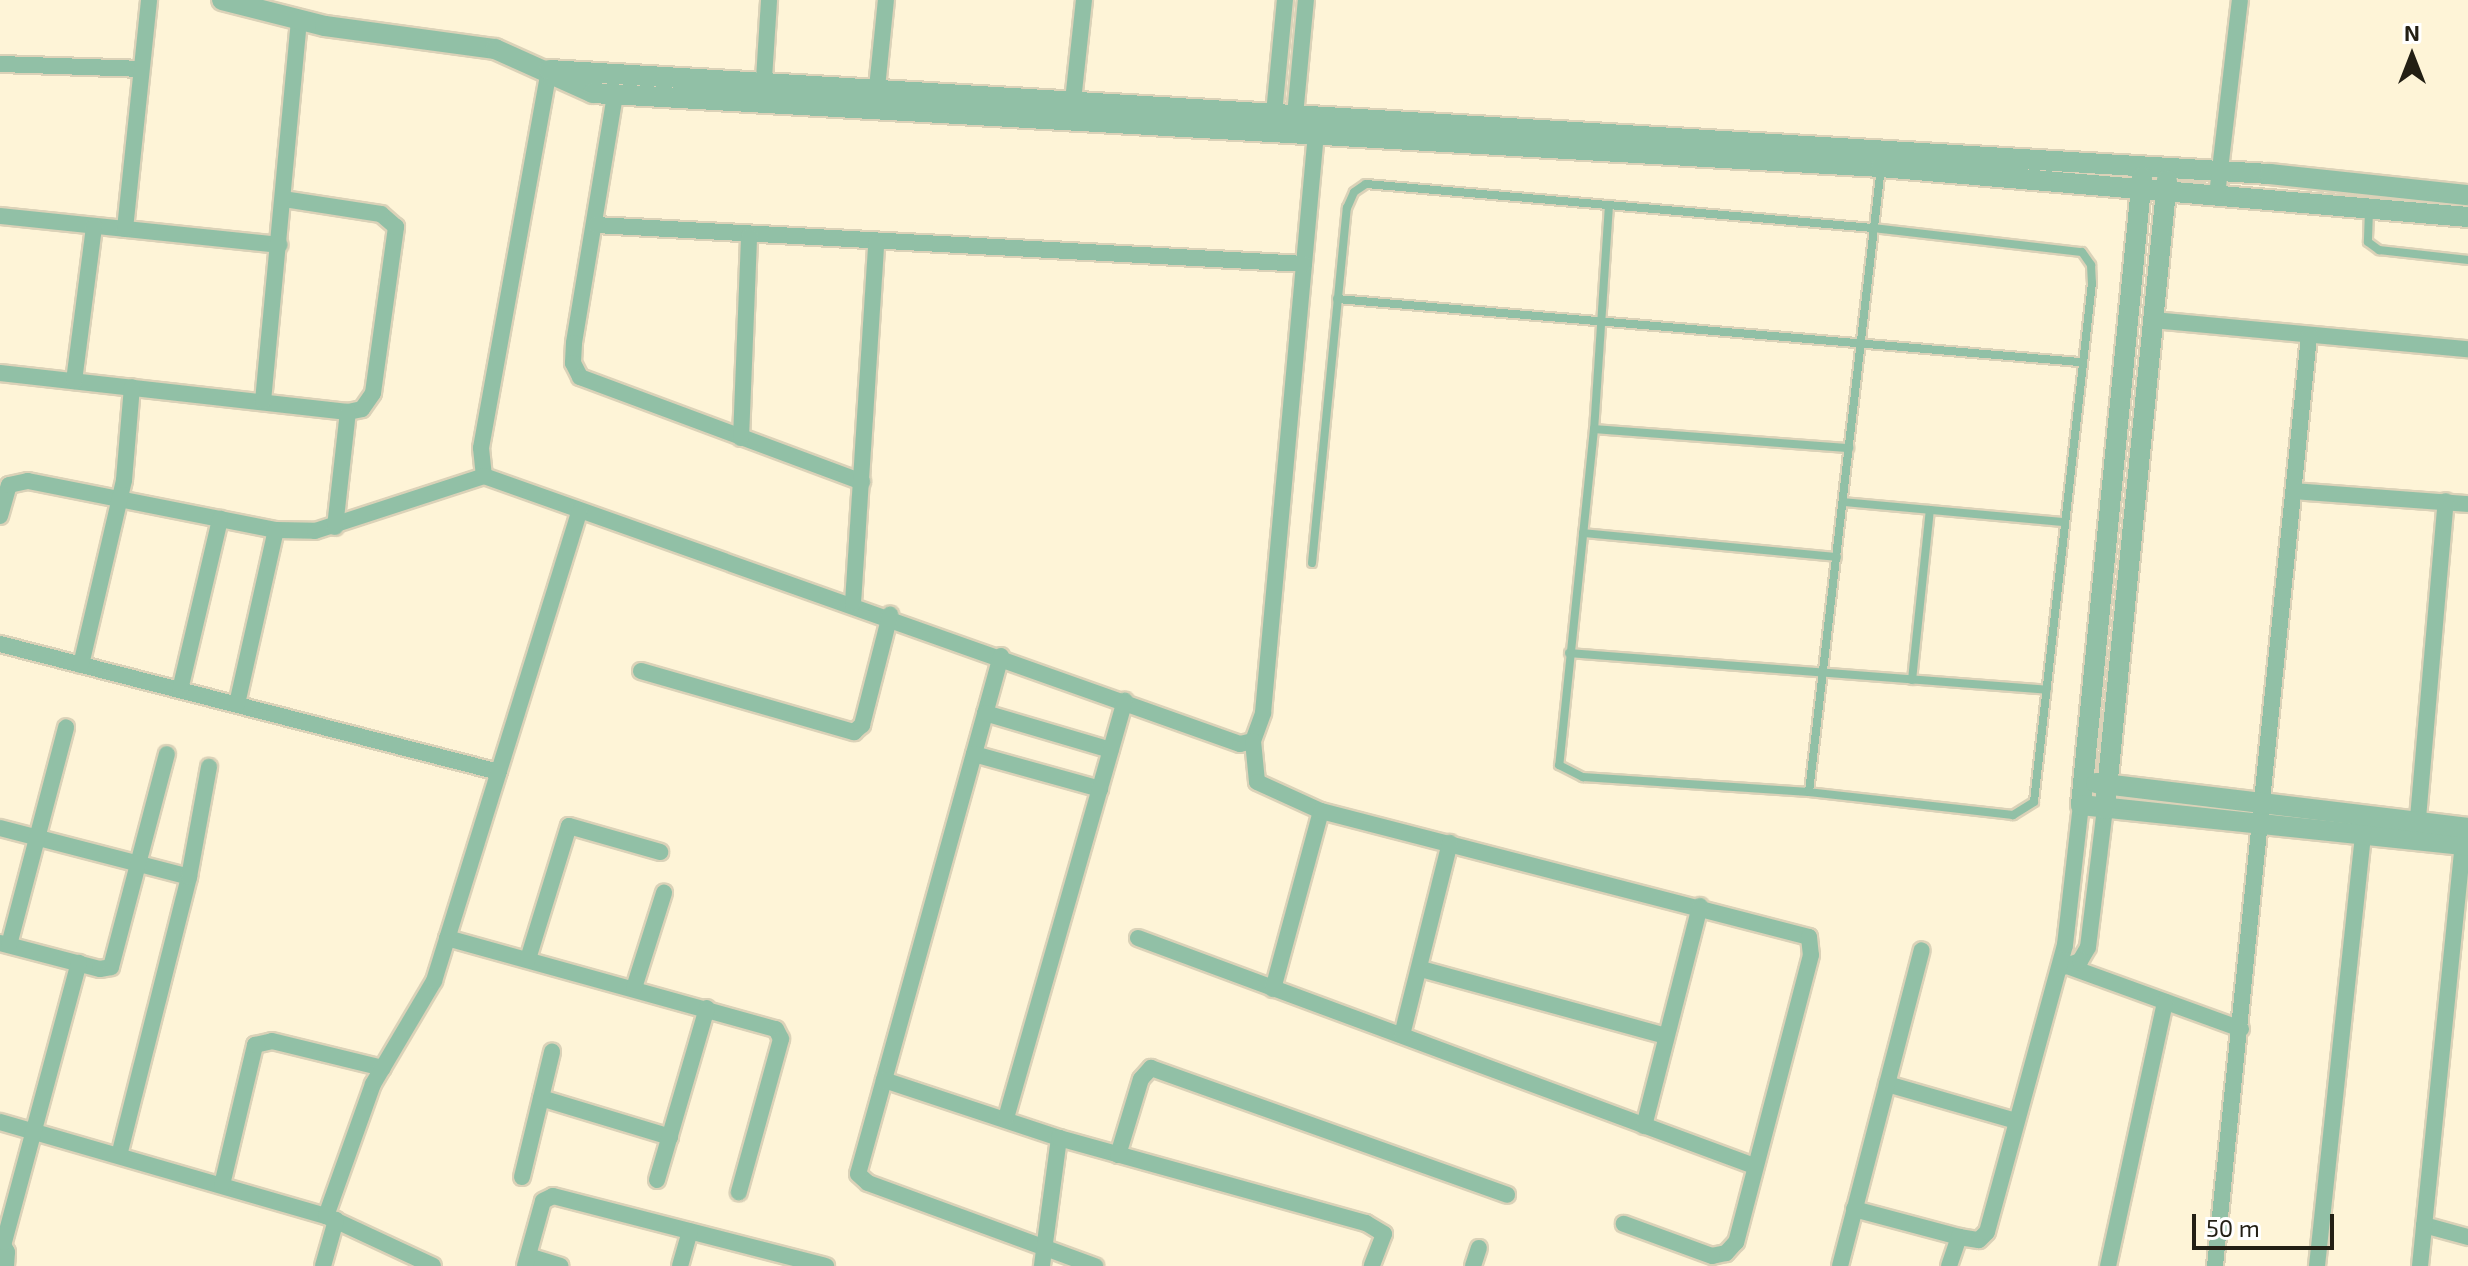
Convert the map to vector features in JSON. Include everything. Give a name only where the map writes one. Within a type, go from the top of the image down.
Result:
[{"type":"street","points":[[125,229],[149,0]]},
{"type":"street","points":[[222,0],[299,21],[495,49],[549,70],[581,90],[615,95],[877,88],[1073,101],[1274,122]]},
{"type":"street","points":[[763,90],[769,0]]},
{"type":"street","points":[[877,88],[886,0]]},
{"type":"street","points":[[1073,101],[1084,0]]},
{"type":"street","points":[[1274,122],[1285,0]]},
{"type":"street","points":[[1295,123],[1306,0]]},
{"type":"street","points":[[2217,195],[2240,0]]},
{"type":"street","points":[[263,401],[299,21]]},
{"type":"street","points":[[0,64],[140,69]]},
{"type":"street","points":[[549,70],[763,90],[1274,122],[2220,171],[2468,195]]},
{"type":"street","points":[[484,476],[481,448],[549,70]]},
{"type":"street","points":[[615,95],[596,225],[574,343],[573,363],[580,377],[862,482]]},
{"type":"street","points":[[1295,123],[1316,133],[1881,167],[2468,217]]},
{"type":"street","points":[[1316,133],[1263,713],[1253,741],[1257,782],[1321,811],[1799,931],[1812,944],[1736,1242],[1726,1253],[1703,1254],[1624,1224]]},
{"type":"street","points":[[1854,1209],[1959,1237],[1979,1240],[1987,1232],[2016,1121],[2062,968],[2084,782],[2143,166]]},
{"type":"street","points":[[2062,968],[2080,961],[2088,947],[2108,785],[2168,168]]},
{"type":"street","points":[[0,373],[348,412],[362,409],[373,393],[396,227],[381,214],[284,199]]},
{"type":"street","points":[[0,216],[280,245]]},
{"type":"street","points":[[596,225],[876,243],[1304,264]]},
{"type":"street","points":[[74,381],[94,226]]},
{"type":"street","points":[[741,438],[749,236]]},
{"type":"street","points":[[853,603],[876,243]]},
{"type":"street","points":[[2153,320],[2468,349]]},
{"type":"street","points":[[2215,1266],[2309,336]]},
{"type":"street","points":[[81,665],[119,499],[132,387]]},
{"type":"street","points":[[335,527],[348,412]]},
{"type":"street","points":[[0,516],[9,485],[17,481],[276,530],[335,527],[484,476],[579,512],[890,615],[1228,741],[1253,741]]},
{"type":"street","points":[[2294,491],[2468,504]]},
{"type":"street","points":[[2418,818],[2446,501]]},
{"type":"street","points":[[323,1266],[331,1218],[383,1068],[427,996],[447,938],[579,512]]},
{"type":"street","points":[[180,690],[220,519]]},
{"type":"street","points":[[237,704],[276,530]]},
{"type":"street","points":[[641,671],[854,732],[862,725],[890,615]]},
{"type":"street","points":[[0,644],[499,772]]},
{"type":"street","points":[[1001,656],[860,1165],[861,1179],[1095,1266]]},
{"type":"street","points":[[1006,1118],[1125,701]]},
{"type":"street","points":[[985,713],[1111,750]]},
{"type":"street","points":[[66,727],[4,944],[79,963],[111,967],[167,754]]},
{"type":"street","points":[[974,754],[1100,789]]},
{"type":"street","points":[[119,1155],[189,877],[209,767]]},
{"type":"street","points":[[2084,782],[2418,818],[2466,840]]},
{"type":"street","points":[[2081,805],[2363,835],[2466,840]]},
{"type":"street","points":[[1273,989],[1321,811]]},
{"type":"street","points":[[528,959],[569,826],[660,852]]},
{"type":"street","points":[[0,828],[189,877]]},
{"type":"street","points":[[2317,1266],[2363,835]]},
{"type":"street","points":[[2420,1266],[2466,840]]},
{"type":"street","points":[[1402,1035],[1421,969],[1450,843]]},
{"type":"street","points":[[634,988],[664,893]]},
{"type":"street","points":[[1644,1126],[1700,906]]},
{"type":"street","points":[[447,938],[776,1029],[781,1039],[739,1192]]},
{"type":"street","points":[[1138,938],[1754,1166]]},
{"type":"street","points":[[1840,1266],[1922,950]]},
{"type":"street","points":[[6,1266],[2,1241],[35,1132],[79,963]]},
{"type":"street","points":[[2062,968],[2241,1029]]},
{"type":"street","points":[[1421,969],[1666,1036]]},
{"type":"street","points":[[2108,1266],[2165,1002]]},
{"type":"street","points":[[657,1180],[707,1008]]},
{"type":"street","points":[[222,1185],[255,1045],[272,1041],[383,1068]]},
{"type":"street","points":[[522,1177],[552,1052]]},
{"type":"street","points":[[1118,1155],[1141,1079],[1151,1068],[1507,1195]]},
{"type":"street","points":[[884,1080],[1059,1138],[1366,1223],[1384,1234],[1372,1266]]},
{"type":"street","points":[[1887,1084],[2016,1121]]},
{"type":"street","points":[[541,1098],[670,1137]]},
{"type":"street","points":[[0,1122],[331,1218],[426,1265]]},
{"type":"street","points":[[1042,1266],[1059,1138]]},
{"type":"street","points":[[561,1266],[527,1261],[548,1196],[826,1266]]},
{"type":"street","points":[[2424,1225],[2468,1237]]},
{"type":"street","points":[[680,1266],[690,1231]]},
{"type":"street","points":[[1949,1266],[1959,1237]]},
{"type":"street","points":[[1473,1266],[1479,1248]]},
{"type":"lane","points":[[1809,792],[1881,167]]},
{"type":"lane","points":[[1312,563],[1347,208],[1354,192],[1366,184],[1609,205],[1873,228],[2082,252],[2091,265],[2092,283],[2080,362],[2036,793],[2024,812],[1568,773],[1559,765],[1557,754],[1594,429],[1609,205]]},
{"type":"lane","points":[[2370,208],[2368,242],[2379,250],[2468,260]]},
{"type":"lane","points":[[1337,299],[1601,324],[2080,362]]},
{"type":"lane","points":[[1594,429],[1849,448]]},
{"type":"lane","points":[[1843,502],[2064,522]]},
{"type":"lane","points":[[1912,680],[1930,510]]},
{"type":"lane","points":[[1583,533],[1837,557]]},
{"type":"lane","points":[[1569,653],[2047,690]]}]
